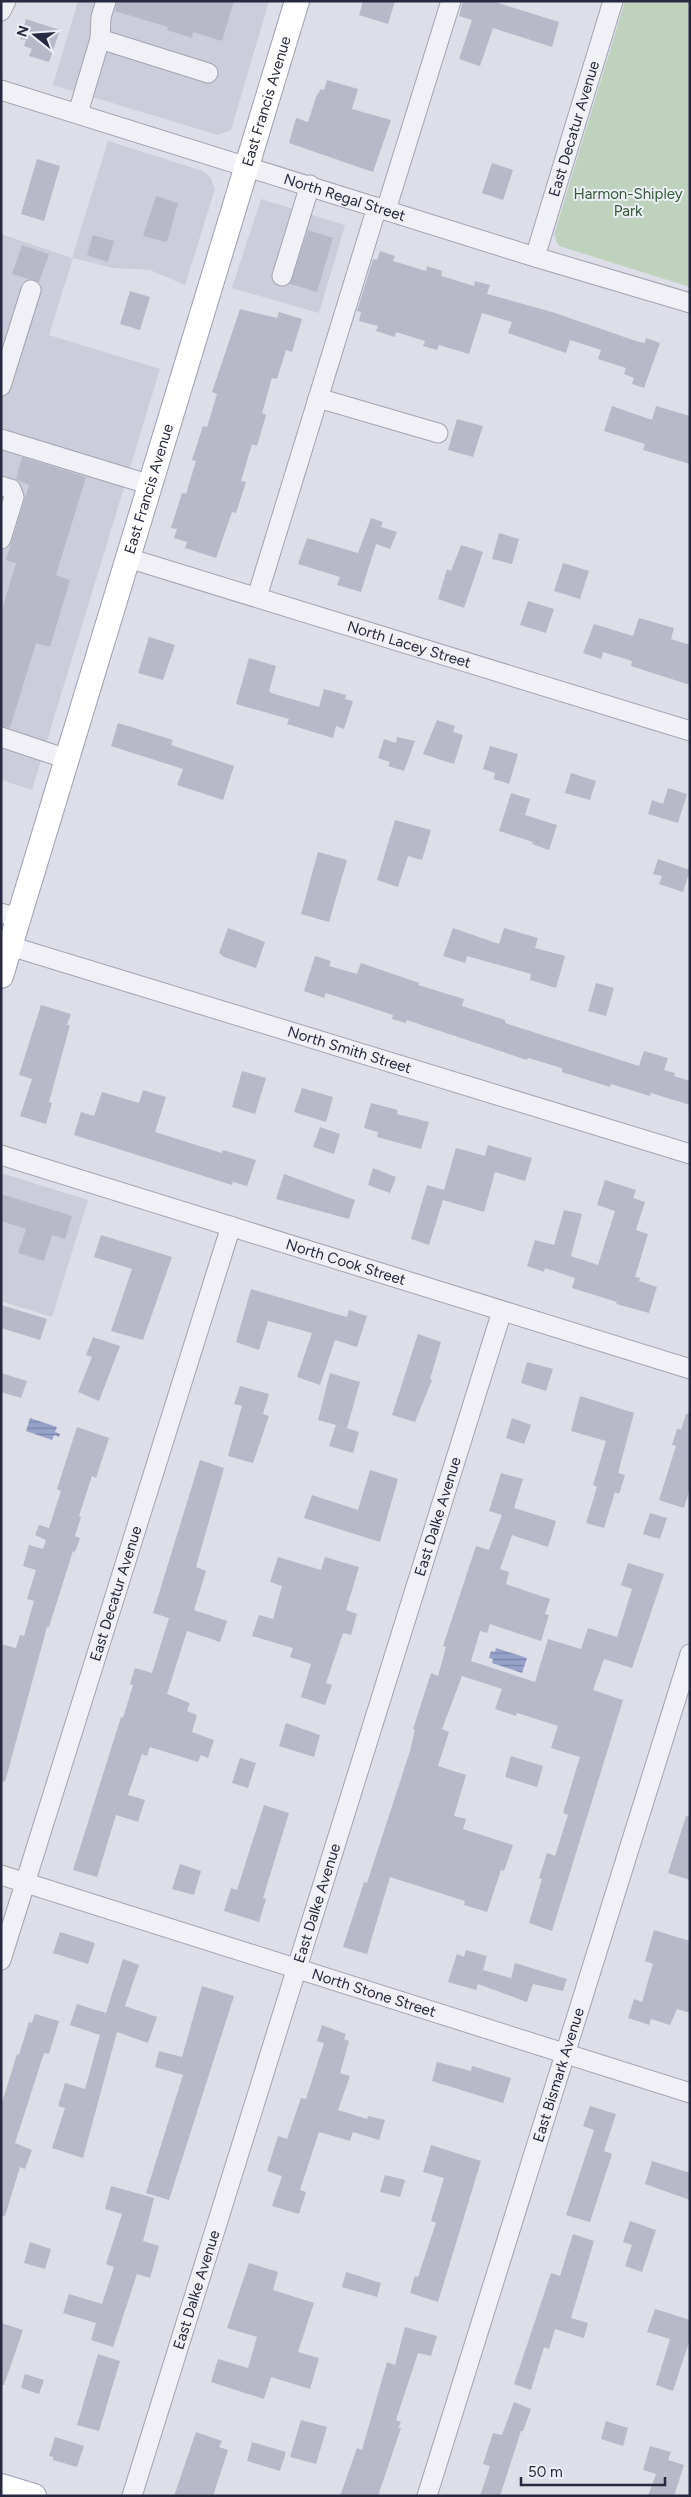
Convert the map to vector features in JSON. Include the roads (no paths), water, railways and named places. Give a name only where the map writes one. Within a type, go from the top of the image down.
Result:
[{"type":"main road","name":"East Francis Avenue","points":[[1,976],[10,946],[10,916],[67,759],[297,1]]},
{"type":"main road","points":[[1,2486],[34,2496]]},
{"type":"street","points":[[1,11],[6,1]]},
{"type":"street","points":[[78,113],[100,39],[101,18],[106,1]]},
{"type":"street","points":[[257,598],[318,398],[451,1]]},
{"type":"street","name":"East Decatur Avenue","points":[[535,257],[613,1]]},
{"type":"street","points":[[100,39],[208,73]]},
{"type":"street","name":"North Regal Street","points":[[1,90],[247,165],[535,257],[690,303]]},
{"type":"street","points":[[282,276],[310,185]]},
{"type":"street","points":[[1,386],[31,290]]},
{"type":"street","points":[[318,398],[438,433]]},
{"type":"street","points":[[1,439],[151,485]]},
{"type":"street","points":[[1,486],[11,489],[14,497],[1,539]]},
{"type":"street","name":"North Lacey Street","points":[[128,558],[690,731]]},
{"type":"street","points":[[1,737],[67,759]]},
{"type":"street","name":"North Smith Street","points":[[10,946],[690,1154]]},
{"type":"street","name":"North Cook Street","points":[[1,1156],[690,1369]]},
{"type":"street","name":"East Decatur Avenue","points":[[1,1960],[231,1226]]},
{"type":"street","name":"East Dalke Avenue","points":[[132,2496],[295,1968],[502,1311]]},
{"type":"street","name":"East Bismark Avenue","points":[[427,2496],[690,1654]]},
{"type":"street","name":"North Stone Street","points":[[1,1875],[690,2093]]},
{"type":"water","points":[[30,1418],[57,1427],[55,1432],[60,1434],[59,1437],[54,1435],[52,1440],[26,1431]]},
{"type":"water","points":[[496,1648],[527,1658],[522,1673],[492,1663],[493,1659],[489,1658],[491,1651],[495,1652]]},
{"type":"park label","name":"Harmon-Shipley Park","points":[[628,202]]}]
